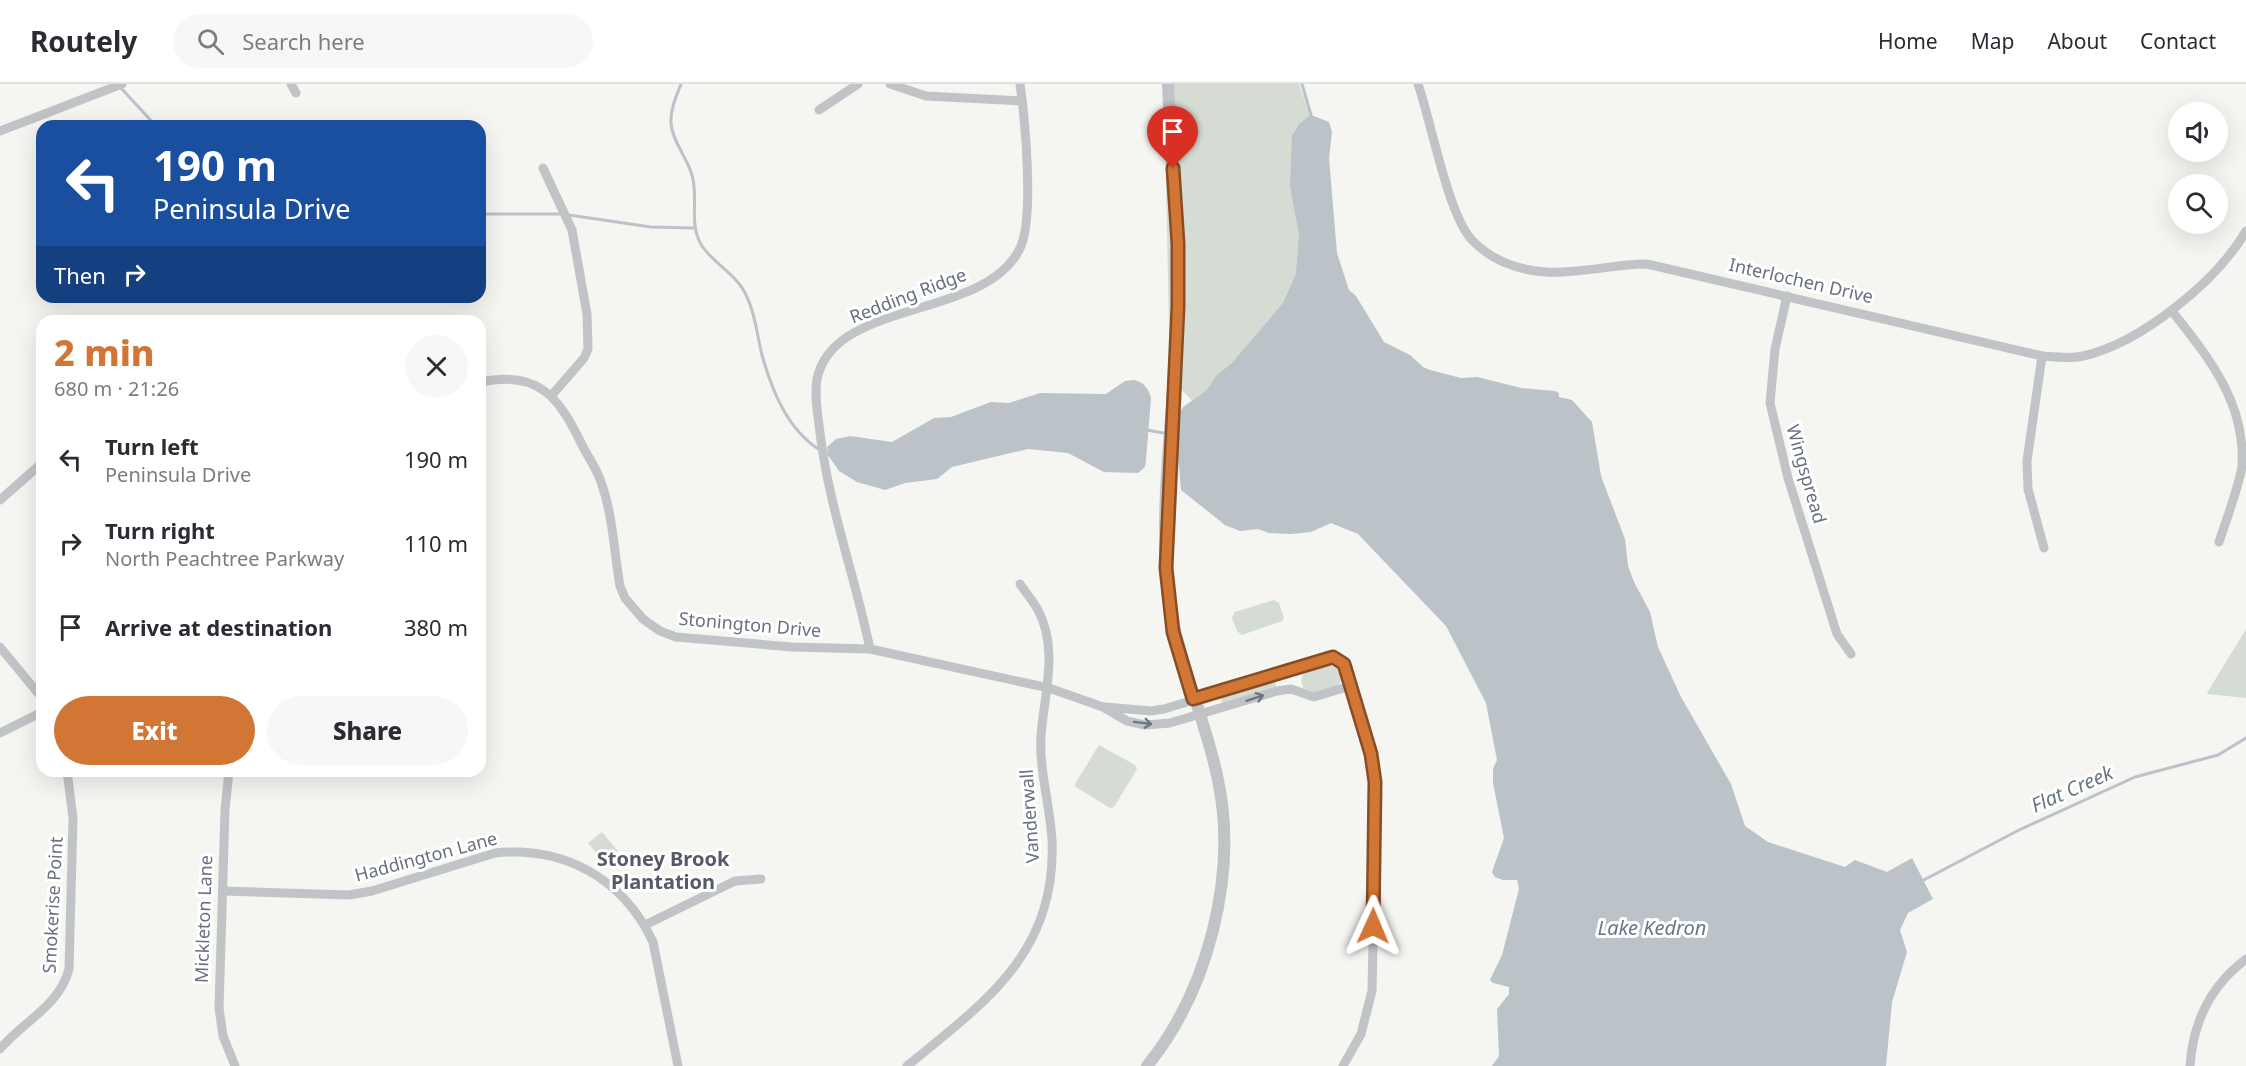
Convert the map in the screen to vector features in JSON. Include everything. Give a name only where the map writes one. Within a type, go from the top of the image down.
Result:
[{"type":"street","points":[[291,84],[296,93]]},
{"type":"street","points":[[819,110],[858,84]]},
{"type":"street","points":[[890,84],[926,96],[1022,101]]},
{"type":"street","name":"Redding Ridge","points":[[870,649],[859,592],[836,519],[823,455],[816,388],[820,369],[832,351],[856,332],[987,283],[1004,270],[1016,255],[1025,230],[1028,208],[1020,84]]},
{"type":"street","points":[[1147,1066],[1177,1022],[1201,971],[1213,925],[1223,867],[1222,812],[1218,780],[1173,632],[1166,568],[1175,386],[1178,244],[1168,84]]},
{"type":"street","name":"Interlochen Drive","points":[[1418,84],[1452,202],[1470,239],[1494,258],[1514,266],[1547,272],[1617,264],[1647,264],[2042,356],[2067,358],[2095,353],[2172,311],[2229,257],[2246,231]]},
{"type":"street","points":[[0,131],[118,85]]},
{"type":"street","points":[[543,168],[563,208],[578,252],[587,314],[588,349],[578,367],[552,395]]},
{"type":"street","name":"Wingspread","points":[[1787,296],[1776,349],[1770,403],[1788,478],[1837,634],[1851,654]]},
{"type":"street","points":[[2172,311],[2211,358],[2236,405],[2242,465],[2219,542]]},
{"type":"street","points":[[2042,356],[2027,475],[2044,548]]},
{"type":"street","name":"Stonington Drive","points":[[486,382],[513,380],[539,387],[552,395],[571,420],[600,479],[620,586],[625,598],[643,619],[660,631],[676,637],[792,647],[870,649],[1049,688],[1102,708],[1127,721],[1145,725],[1170,723],[1287,689]]},
{"type":"street","points":[[0,500],[36,468]]},
{"type":"street","name":"Vanderwall","points":[[907,1066],[972,1013],[1005,981],[1034,938],[1051,880],[1052,841],[1041,737],[1049,688],[1047,638],[1039,611],[1020,584]]},
{"type":"street","points":[[0,647],[36,691]]},
{"type":"street","name":"Stonington Drive","points":[[1102,708],[1151,711],[1333,657],[1344,664],[1371,754],[1375,782],[1372,991],[1361,1034],[1344,1066]]},
{"type":"street","points":[[1282,673],[1287,689],[1314,697],[1350,686]]},
{"type":"street","points":[[0,733],[36,715]]},
{"type":"street","name":"Smokerise Point","points":[[0,1048],[47,1006],[65,983],[69,969],[74,818],[68,777]]},
{"type":"street","name":"Mickleton Lane","points":[[228,777],[225,810],[219,1008],[223,1036],[235,1066]]},
{"type":"street","name":"Haddington Lane","points":[[223,891],[349,895],[495,853],[549,854],[596,874],[624,899],[645,925],[658,963],[678,1066]]},
{"type":"street","points":[[645,925],[735,880],[760,879]]},
{"type":"street","points":[[2190,1066],[2194,1036],[2203,1010],[2226,975],[2246,959]]},
{"type":"shaded area","points":[[1164,84],[1299,84],[1316,133],[1336,272],[1204,413],[1170,378]]},
{"type":"shaded area","points":[[1274,600],[1279,603],[1284,618],[1282,621],[1242,635],[1237,631],[1232,618],[1235,612]]},
{"type":"shaded area","points":[[2246,629],[2246,698],[2207,694],[2207,693]]},
{"type":"shaded area","points":[[1327,664],[1339,669],[1342,677],[1339,685],[1318,694],[1303,688],[1301,680],[1304,672]]},
{"type":"shaded area","points":[[1271,681],[1276,683],[1276,687],[1223,703],[1221,701],[1223,695]]},
{"type":"shaded area","points":[[1099,745],[1135,765],[1137,769],[1114,807],[1110,808],[1076,787],[1075,784]]},
{"type":"shaded area","points":[[602,832],[618,851],[604,862],[588,843]]},
{"type":"water","name":"Lake Kedron","points":[[1311,115],[1329,122],[1332,132],[1329,158],[1337,253],[1349,290],[1356,296],[1384,342],[1410,355],[1430,370],[1461,378],[1477,377],[1521,388],[1555,391],[1559,393],[1559,397],[1572,400],[1592,422],[1601,476],[1625,539],[1628,566],[1650,612],[1658,647],[1681,697],[1731,784],[1745,826],[1768,842],[1845,867],[1855,860],[1887,872],[1912,858],[1933,899],[1908,913],[1900,930],[1907,952],[1892,1002],[1886,1066],[1492,1066],[1499,1056],[1497,1009],[1509,994],[1509,987],[1490,980],[1502,955],[1519,889],[1517,880],[1503,880],[1495,877],[1492,872],[1504,838],[1493,783],[1493,769],[1497,760],[1486,703],[1446,626],[1358,534],[1331,523],[1311,532],[1291,534],[1269,533],[1258,529],[1240,531],[1225,525],[1181,490],[1175,422],[1183,407],[1206,391],[1217,375],[1232,363],[1283,303],[1296,274],[1299,235],[1290,186],[1292,136],[1299,124]]},
{"type":"water","points":[[1134,380],[1146,386],[1151,398],[1145,467],[1138,473],[1104,472],[1068,453],[1028,449],[952,467],[937,479],[905,483],[885,490],[857,482],[839,471],[828,455],[827,447],[836,439],[850,436],[892,442],[934,418],[951,417],[991,402],[1009,403],[1040,393],[1106,394],[1125,381]]},
{"type":"waterway","points":[[681,84],[672,109],[671,124],[674,137],[692,175],[698,238],[707,253],[743,289],[754,318],[766,370],[785,412],[803,437],[828,455]]},
{"type":"waterway","points":[[1302,84],[1311,115]]},
{"type":"waterway","points":[[121,88],[150,120]]},
{"type":"waterway","points":[[486,214],[562,214]]},
{"type":"waterway","points":[[569,215],[651,227],[693,228]]},
{"type":"waterway","points":[[1147,430],[1163,433]]},
{"type":"waterway","name":"Flat Creek","points":[[1920,882],[2019,830],[2135,777],[2218,755],[2246,738]]},
{"type":"district","name":"Stoney Brook Plantation","points":[[663,870]]},
{"type":"route","points":[[1173,168],[1178,244],[1178,306],[1166,516],[1166,568],[1173,632],[1193,699],[1333,657],[1340,659],[1344,664],[1371,754],[1375,782],[1373,926]]}]
